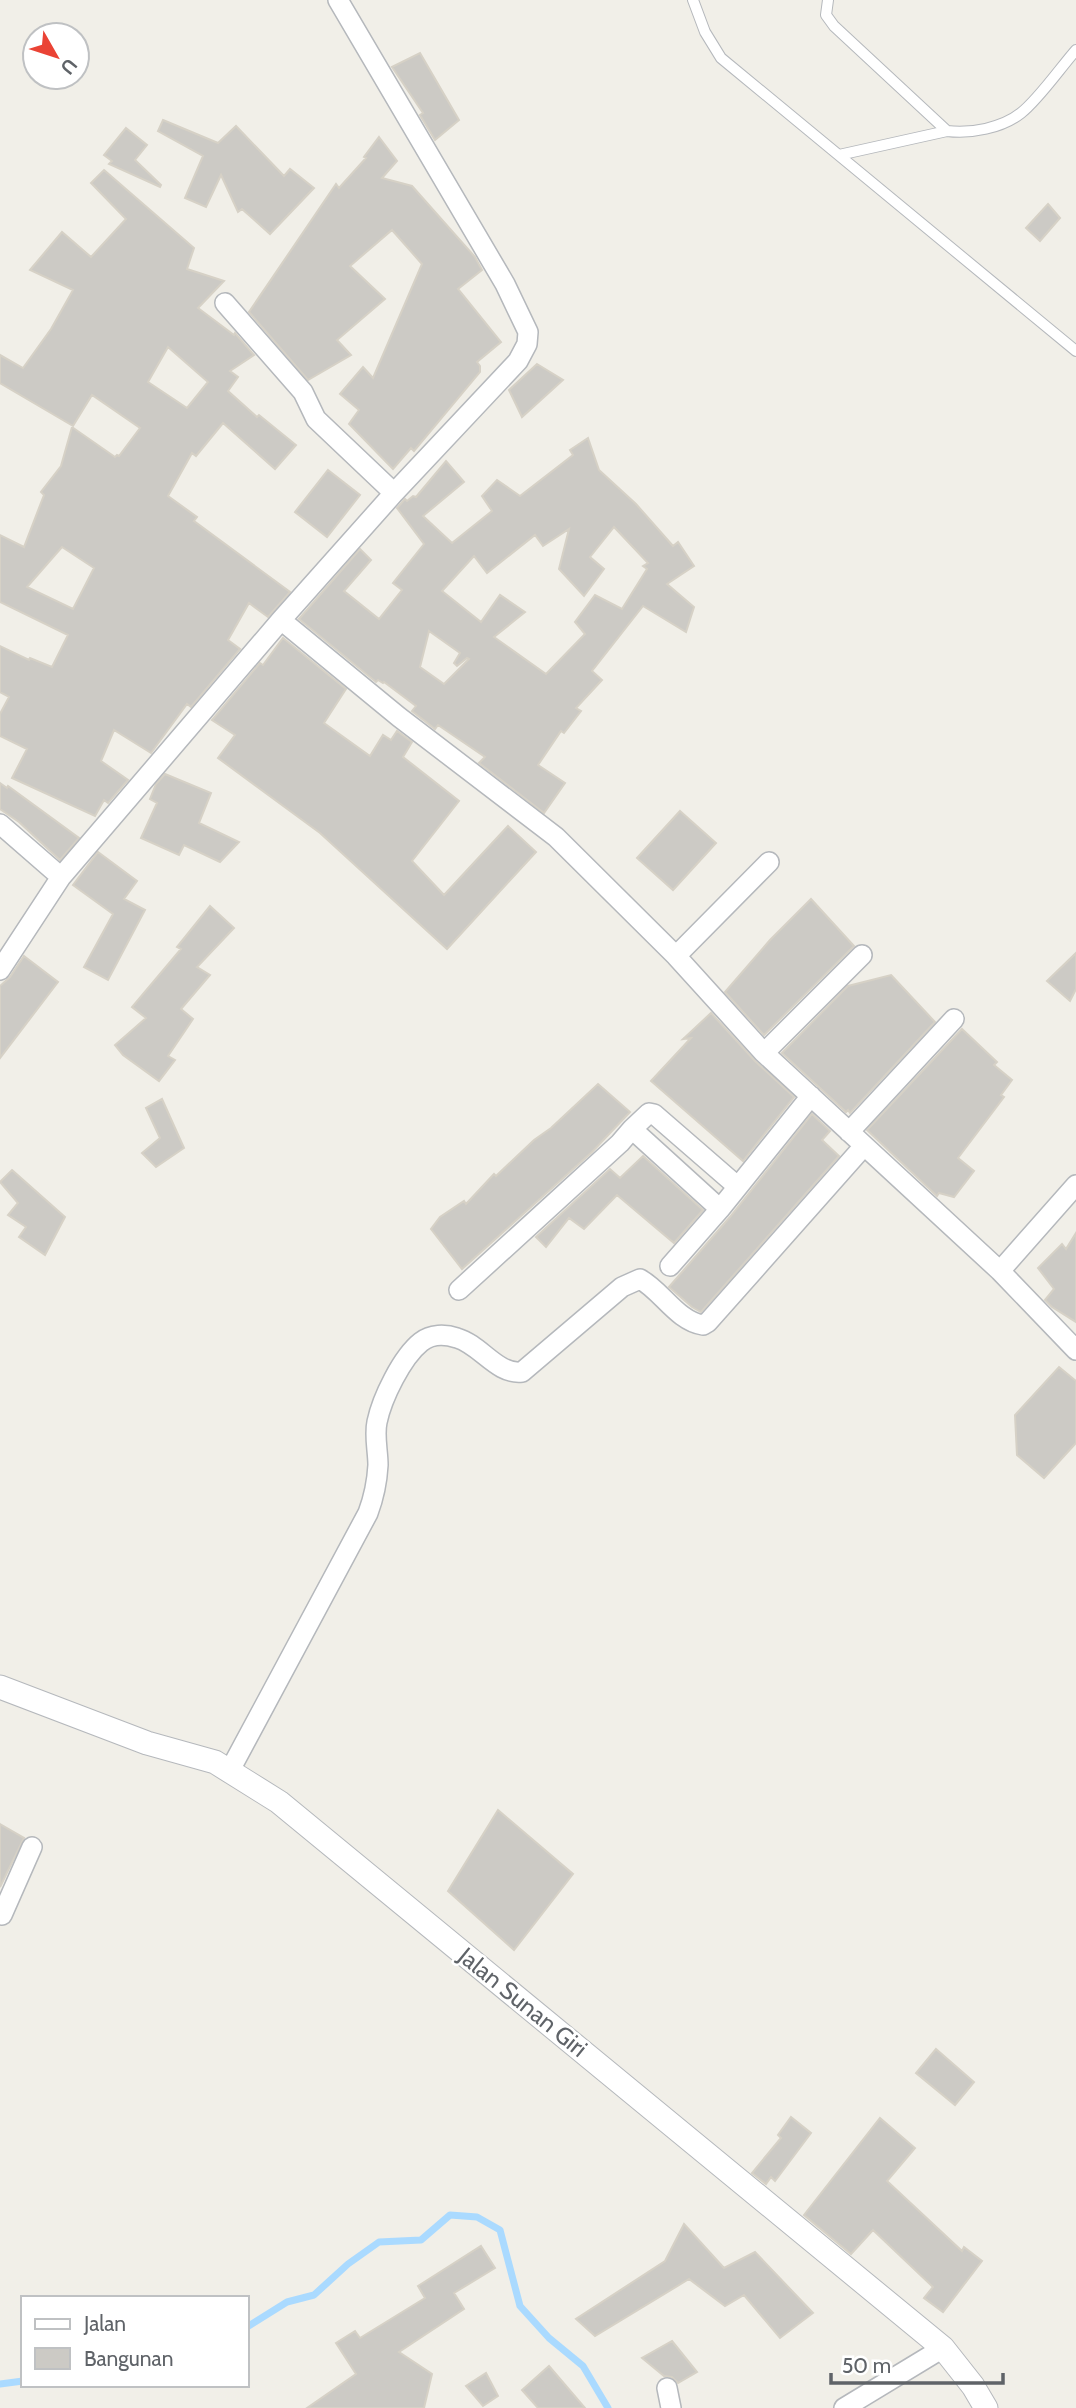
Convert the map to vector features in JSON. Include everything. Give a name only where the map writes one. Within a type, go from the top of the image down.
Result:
[{"type":"street","points":[[0,970],[61,877],[281,620],[394,493],[518,361],[527,344],[528,332],[505,284],[338,0]]},
{"type":"street","points":[[225,303],[303,392],[316,419],[394,493]]},
{"type":"street","points":[[281,620],[399,718],[556,837],[676,956],[764,1053],[1000,1271],[1076,1350]]},
{"type":"street","points":[[0,824],[61,877]]},
{"type":"street","points":[[676,956],[769,862]]},
{"type":"street","points":[[764,1053],[862,955]]},
{"type":"street","points":[[849,1132],[954,1019]]},
{"type":"street","points":[[670,1266],[811,1096]]},
{"type":"street","points":[[459,1290],[649,1112],[737,1186]]},
{"type":"street","points":[[632,1129],[720,1209]]},
{"type":"street","points":[[229,1772],[368,1513],[376,1488],[377,1422],[406,1359],[422,1340],[438,1335],[458,1338],[475,1346],[505,1370],[522,1372],[622,1287],[640,1279],[681,1314],[703,1325],[863,1146]]},
{"type":"street","points":[[1000,1271],[1076,1185]]},
{"type":"street","name":"Jalan Sunan Giri","points":[[0,1687],[147,1743],[215,1762],[279,1802],[943,2348],[973,2386],[986,2408]]},
{"type":"street","points":[[6,1917],[32,1847]]},
{"type":"street","points":[[845,2408],[943,2348]]},
{"type":"street","points":[[667,2388],[671,2408]]},
{"type":"lane","points":[[693,0],[705,32],[721,58],[1076,351]]},
{"type":"lane","points":[[828,0],[827,15],[834,26],[947,131]]},
{"type":"lane","points":[[839,155],[947,131],[977,131],[1003,123],[1021,113],[1076,50]]},
{"type":"building","points":[[420,53],[459,120],[435,140],[420,115],[423,113],[392,67]]},
{"type":"building","points":[[163,120],[218,143],[236,126],[284,176],[290,169],[314,188],[270,234],[242,209],[238,212],[221,175],[206,207],[185,198],[203,156],[158,131]]},
{"type":"building","points":[[126,128],[147,145],[135,160],[160,187],[109,164],[112,161],[104,155]]},
{"type":"building","points":[[379,137],[397,161],[382,178],[412,186],[475,257],[482,270],[458,289],[501,342],[477,362],[480,372],[414,451],[411,448],[393,469],[349,424],[359,410],[340,394],[363,367],[373,378],[422,264],[392,230],[350,266],[385,299],[337,340],[351,355],[308,380],[249,312],[336,184],[339,188],[366,158],[364,157]]},
{"type":"building","points":[[104,170],[194,248],[187,269],[224,281],[198,308],[234,335],[235,333],[254,355],[230,371],[238,377],[228,391],[257,417],[259,415],[296,445],[275,469],[223,423],[196,456],[192,453],[168,496],[197,517],[194,521],[290,592],[268,617],[249,603],[228,640],[240,649],[191,707],[187,704],[151,753],[114,730],[101,761],[128,780],[108,803],[104,800],[95,816],[12,778],[27,749],[0,736],[0,714],[9,697],[0,692],[0,646],[29,660],[30,658],[52,667],[68,635],[0,602],[0,535],[24,547],[44,495],[41,492],[61,466],[72,427],[115,457],[119,456],[140,428],[92,395],[73,426],[0,383],[0,355],[23,368],[51,329],[73,290],[30,270],[62,232],[91,257],[126,219],[91,183]],"holes":[[[168,347],[208,382],[187,408],[148,382]],[[62,547],[94,568],[73,609],[27,587]]]},
{"type":"building","points":[[1048,204],[1060,218],[1040,241],[1026,228]]},
{"type":"building","points":[[537,364],[563,380],[522,417],[509,390]]},
{"type":"building","points":[[588,438],[599,470],[636,504],[673,546],[678,542],[694,566],[667,584],[694,607],[686,632],[643,606],[592,671],[602,680],[576,708],[581,711],[564,733],[561,731],[538,765],[565,783],[544,813],[479,763],[485,757],[438,725],[435,729],[412,711],[416,706],[384,682],[376,682],[299,619],[360,549],[371,560],[344,591],[379,619],[402,590],[393,583],[424,544],[397,508],[405,499],[407,501],[413,496],[416,497],[446,461],[464,482],[423,516],[452,543],[492,511],[482,496],[497,480],[520,496],[573,455],[570,450]],"holes":[[[614,527],[648,563],[643,566],[647,569],[622,609],[595,595],[575,622],[585,634],[546,674],[494,637],[525,612],[500,595],[481,622],[442,591],[474,556],[487,573],[535,535],[543,546],[569,529],[559,569],[584,596],[604,569],[590,557]],[[429,631],[460,653],[454,663],[457,666],[469,659],[444,684],[420,667]]]},
{"type":"building","points":[[328,470],[360,495],[327,537],[295,512]]},
{"type":"building","points":[[283,638],[346,689],[324,723],[370,756],[383,735],[391,740],[397,731],[412,742],[403,757],[459,801],[412,861],[444,895],[508,826],[536,852],[447,949],[320,833],[218,758],[235,735],[212,720],[260,663],[263,665]]},
{"type":"building","points":[[165,774],[211,793],[199,823],[239,842],[220,862],[184,845],[179,855],[141,838],[157,803],[150,799],[156,784]]},
{"type":"building","points":[[0,783],[7,788],[8,786],[79,838],[60,860],[19,822],[0,809]]},
{"type":"building","points":[[680,811],[716,843],[673,890],[637,858]]},
{"type":"building","points":[[98,852],[137,881],[124,899],[145,910],[108,980],[84,967],[113,914],[73,885]]},
{"type":"building","points":[[811,899],[854,946],[764,1035],[725,992],[770,940]]},
{"type":"building","points":[[210,906],[234,928],[197,967],[210,975],[181,1009],[193,1019],[168,1056],[175,1060],[159,1081],[123,1055],[115,1045],[146,1018],[132,1007],[181,949],[177,947]]},
{"type":"building","points":[[1076,953],[1076,989],[1070,1001],[1047,981]]},
{"type":"building","points":[[24,956],[58,982],[0,1058],[0,986],[10,977]]},
{"type":"building","points":[[891,975],[935,1022],[850,1113],[848,1110],[846,1112],[782,1053],[848,986]]},
{"type":"building","points":[[711,1013],[755,1061],[794,1097],[743,1161],[651,1081],[691,1038],[683,1039]]},
{"type":"building","points":[[962,1029],[997,1062],[994,1065],[1012,1080],[1001,1095],[1004,1097],[958,1158],[974,1171],[954,1197],[939,1193],[937,1196],[867,1130]]},
{"type":"building","points":[[598,1084],[630,1112],[592,1152],[462,1269],[431,1229],[440,1217],[464,1201],[466,1204],[494,1174],[496,1176]]},
{"type":"building","points":[[162,1099],[184,1148],[156,1167],[142,1153],[160,1138],[146,1108]]},
{"type":"building","points":[[812,1114],[830,1131],[822,1140],[839,1156],[701,1312],[692,1307],[669,1287],[730,1217]]},
{"type":"building","points":[[643,1156],[703,1210],[674,1243],[617,1195],[584,1229],[569,1218],[546,1247],[536,1237],[610,1169],[620,1178]]},
{"type":"building","points":[[12,1170],[65,1217],[45,1255],[19,1237],[26,1227],[8,1215],[18,1203],[0,1182]]},
{"type":"building","points":[[1076,1233],[1076,1322],[1045,1300],[1054,1289],[1038,1268],[1062,1244],[1066,1249]]},
{"type":"building","points":[[1059,1367],[1076,1381],[1076,1443],[1044,1478],[1017,1455],[1015,1415]]},
{"type":"building","points":[[498,1810],[573,1874],[514,1950],[448,1891]]},
{"type":"building","points":[[0,1824],[24,1838],[0,1887]]},
{"type":"building","points":[[936,2049],[974,2082],[955,2105],[916,2073]]},
{"type":"building","points":[[791,2117],[811,2133],[775,2181],[771,2177],[766,2184],[752,2173],[781,2138],[778,2135]]},
{"type":"building","points":[[880,2118],[915,2148],[887,2181],[962,2251],[964,2247],[982,2261],[943,2312],[924,2298],[933,2287],[873,2230],[851,2254],[804,2215]]},
{"type":"building","points":[[684,2224],[724,2268],[755,2252],[813,2313],[780,2338],[744,2295],[725,2306],[689,2279],[595,2336],[576,2319],[665,2261]]},
{"type":"building","points":[[481,2246],[495,2268],[454,2293],[464,2309],[399,2352],[432,2374],[424,2408],[307,2408],[356,2374],[336,2343],[355,2331],[360,2338],[425,2298],[418,2286]]},
{"type":"building","points":[[672,2341],[697,2372],[678,2383],[672,2377],[664,2376],[642,2358]]},
{"type":"building","points":[[549,2366],[585,2408],[538,2408],[522,2390]]},
{"type":"building","points":[[486,2373],[498,2396],[483,2406],[466,2386]]},
{"type":"waterway","points":[[248,2326],[287,2302],[314,2295],[348,2264],[379,2242],[421,2240],[450,2215],[477,2217],[500,2230],[520,2306],[549,2338],[583,2366],[608,2408]]},
{"type":"waterway","points":[[0,2384],[21,2381]]}]
